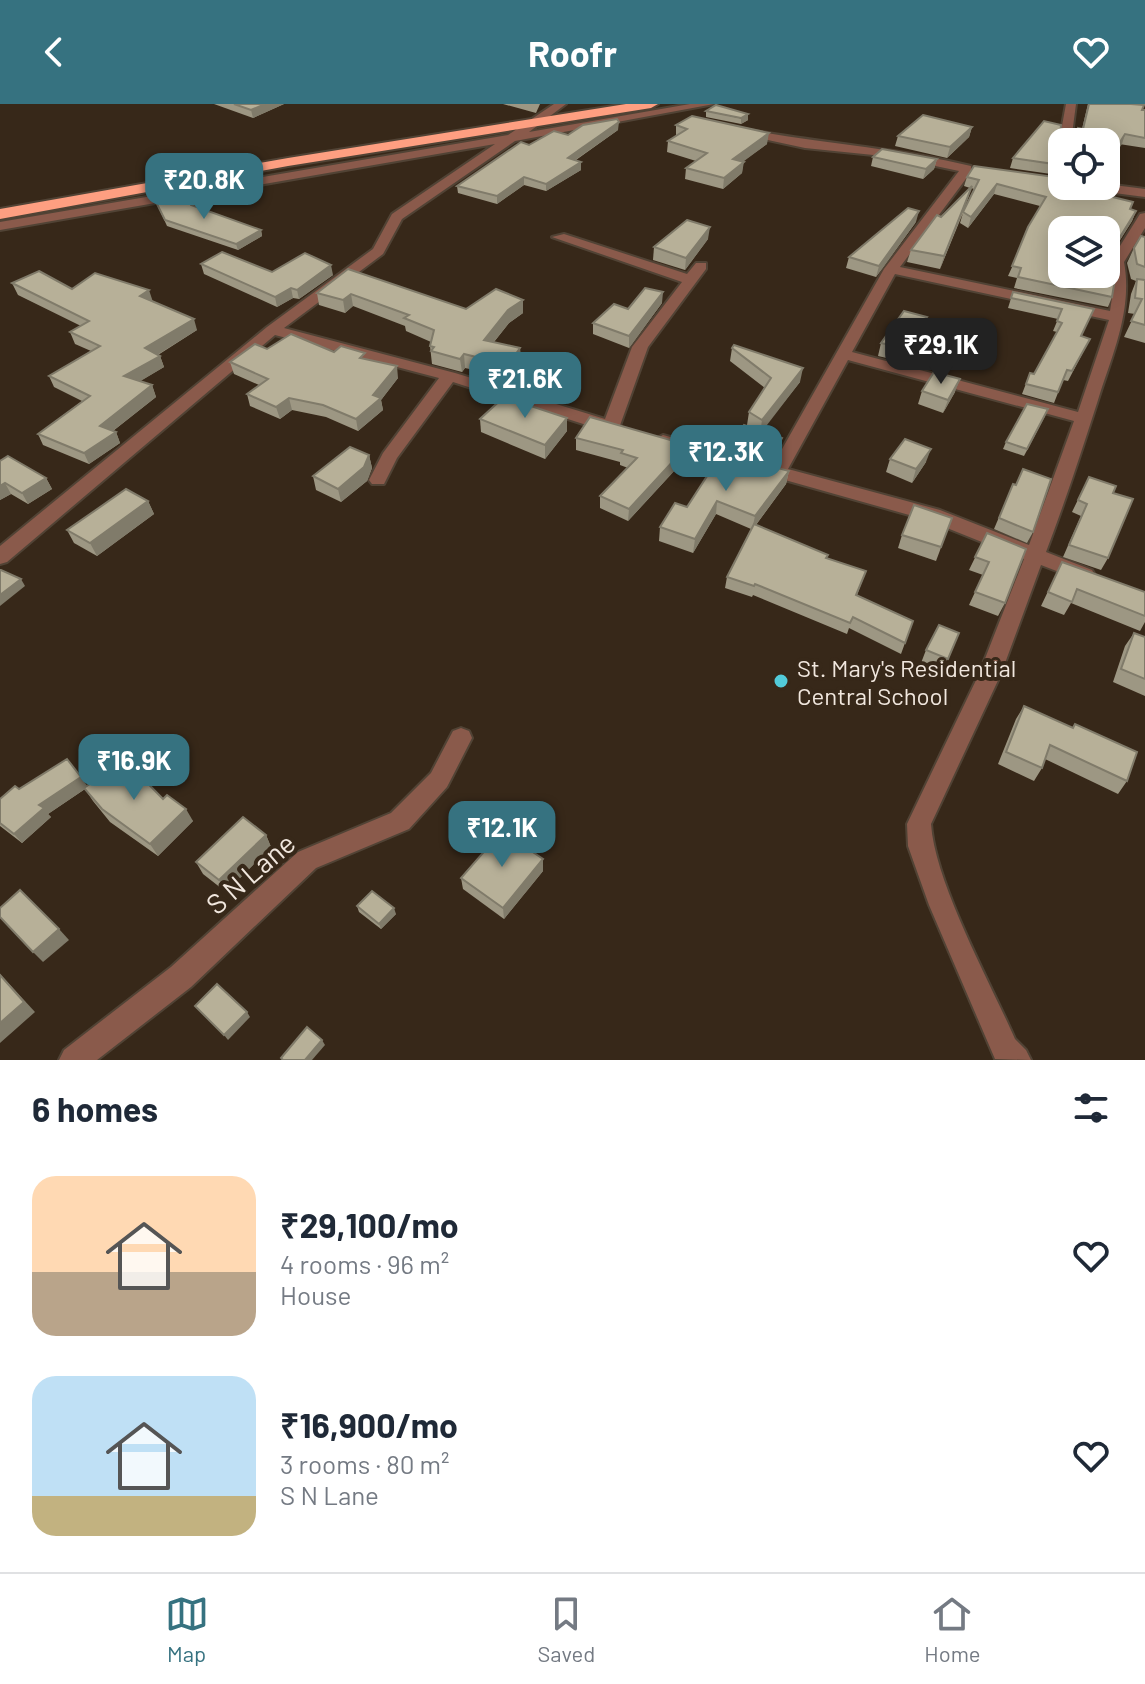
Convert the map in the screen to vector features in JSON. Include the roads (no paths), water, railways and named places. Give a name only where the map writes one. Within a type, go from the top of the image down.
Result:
[{"type":"highway","points":[[0,214],[273,164],[631,107],[653,108]]},
{"type":"street","points":[[0,557],[272,330],[378,251],[397,217],[561,104]]},
{"type":"street","points":[[0,226],[653,108],[709,104]]},
{"type":"street","points":[[1067,128],[1071,104]]},
{"type":"street","points":[[653,108],[699,122]]},
{"type":"street","points":[[728,128],[805,144],[893,153],[983,171]]},
{"type":"street","points":[[778,471],[891,269],[967,169]]},
{"type":"street","points":[[1043,179],[1048,180]]},
{"type":"street","points":[[1120,190],[1145,193]]},
{"type":"street","points":[[1016,1060],[1005,1049],[942,905],[920,846],[919,824],[990,674],[1085,419],[1127,285],[1117,262],[1145,217]]},
{"type":"street","points":[[559,237],[690,280]]},
{"type":"street","points":[[626,431],[640,347],[701,266]]},
{"type":"street","points":[[891,269],[1117,317]]},
{"type":"street","points":[[272,330],[449,376],[626,431],[933,515],[1033,557],[1098,580]]},
{"type":"street","points":[[842,354],[1085,419]]},
{"type":"street","points":[[378,480],[389,457],[449,376]]},
{"type":"street","name":"S N Lane","points":[[74,1060],[181,977],[307,860],[400,821],[439,780],[461,738]]},
{"type":"place","name":"St. Mary's Residential Central School","points":[[781,681]]}]
